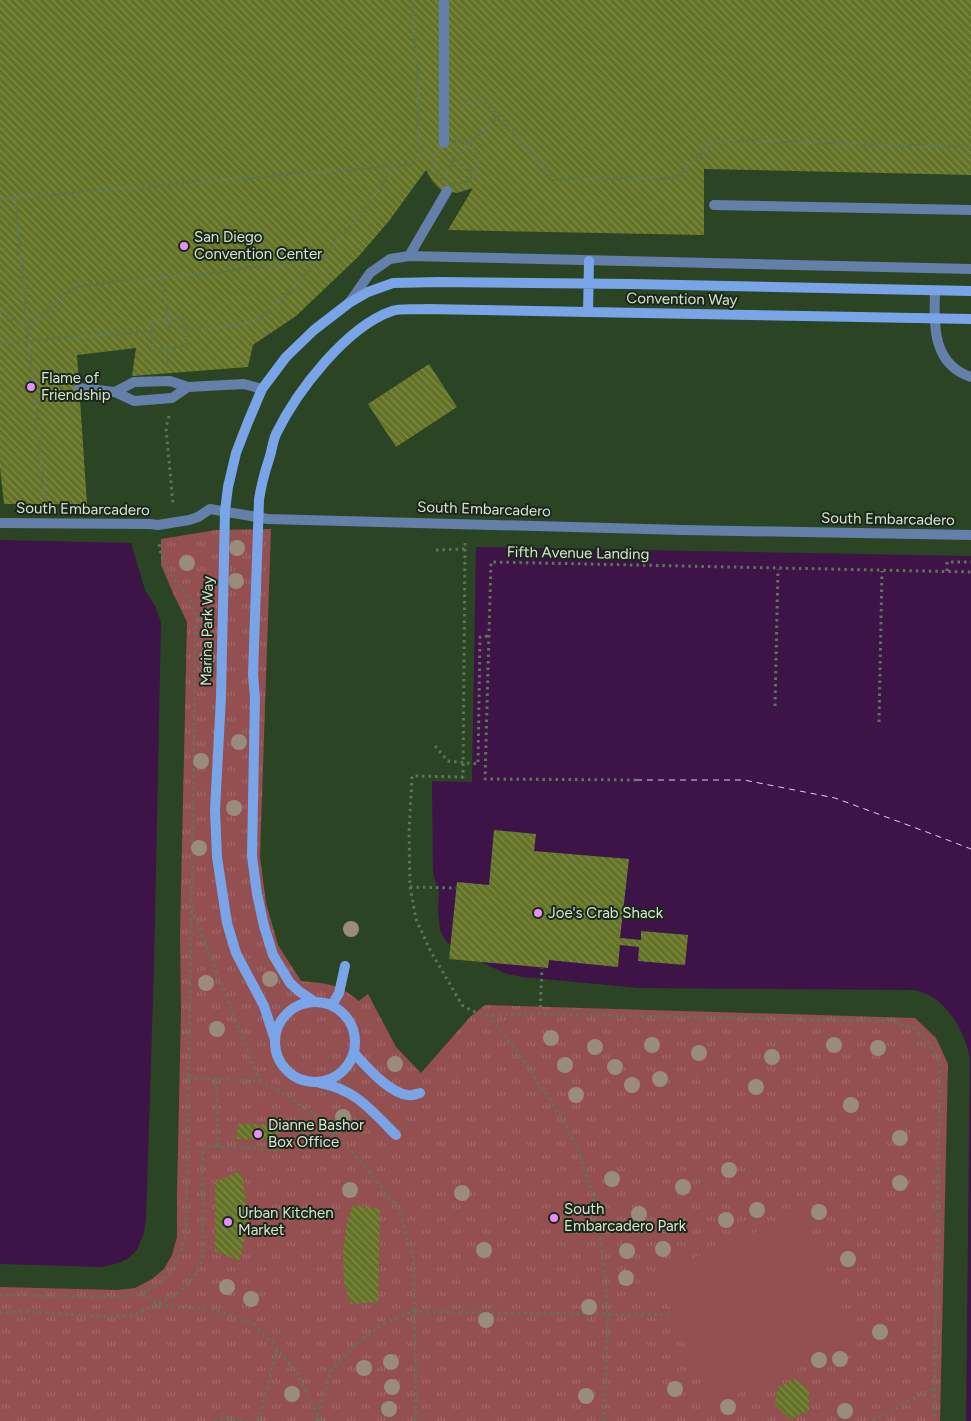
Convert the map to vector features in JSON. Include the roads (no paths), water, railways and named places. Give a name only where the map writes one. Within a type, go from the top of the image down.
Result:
[{"type":"street","points":[[444,0],[444,143]]},
{"type":"street","points":[[409,256],[447,191]]},
{"type":"street","points":[[714,206],[971,210]]},
{"type":"street","points":[[349,303],[370,273],[390,259],[409,256],[971,269]]},
{"type":"street","points":[[588,312],[589,261]]},
{"type":"street","name":"Marina Park Way","points":[[275,1040],[264,1006],[236,953],[227,923],[217,857],[215,810],[221,697],[225,511],[228,488],[236,453],[262,389],[286,356],[314,330],[349,303],[368,292],[394,282]]},
{"type":"street","name":"Convention Way","points":[[394,282],[971,292]]},
{"type":"street","points":[[935,291],[934,319],[937,341],[947,362],[961,374],[971,377]]},
{"type":"street","name":"Convention Way","points":[[259,517],[259,500],[263,478],[275,436],[291,406],[306,385],[346,340],[369,323],[393,310],[426,309],[971,319]]},
{"type":"street","points":[[115,392],[134,382],[170,381],[188,387],[244,384],[262,389]]},
{"type":"street","points":[[80,388],[115,392],[134,401],[172,398],[188,387]]},
{"type":"street","name":"South Embarcadero","points":[[0,523],[158,525],[198,517],[210,508],[268,518],[683,530],[971,535]]},
{"type":"street","points":[[259,517],[253,675],[255,697],[252,856],[257,894],[273,955],[290,983],[315,1002]]},
{"type":"street","points":[[332,1005],[339,993],[345,966]]},
{"type":"street","points":[[314,1082],[327,1081],[339,1075],[349,1065],[356,1041],[354,1030],[342,1011],[332,1005],[315,1002],[303,1004],[292,1009],[283,1018],[275,1040],[277,1053],[282,1064],[290,1074],[301,1080],[334,1086],[348,1093],[369,1107],[396,1135]]},
{"type":"street","points":[[354,1053],[381,1080],[399,1092],[409,1096],[420,1093]]},
{"type":"place","name":"San Diego Convention Center","points":[[184,246]]},
{"type":"place","name":"Flame of Friendship","points":[[31,387]]},
{"type":"place","name":"Joe's Crab Shack","points":[[538,913]]},
{"type":"place","name":"Dianne Bashor Box Office","points":[[258,1134]]},
{"type":"place","name":"South Embarcadero Park","points":[[554,1218]]},
{"type":"place","name":"Urban Kitchen Market","points":[[228,1222]]}]
